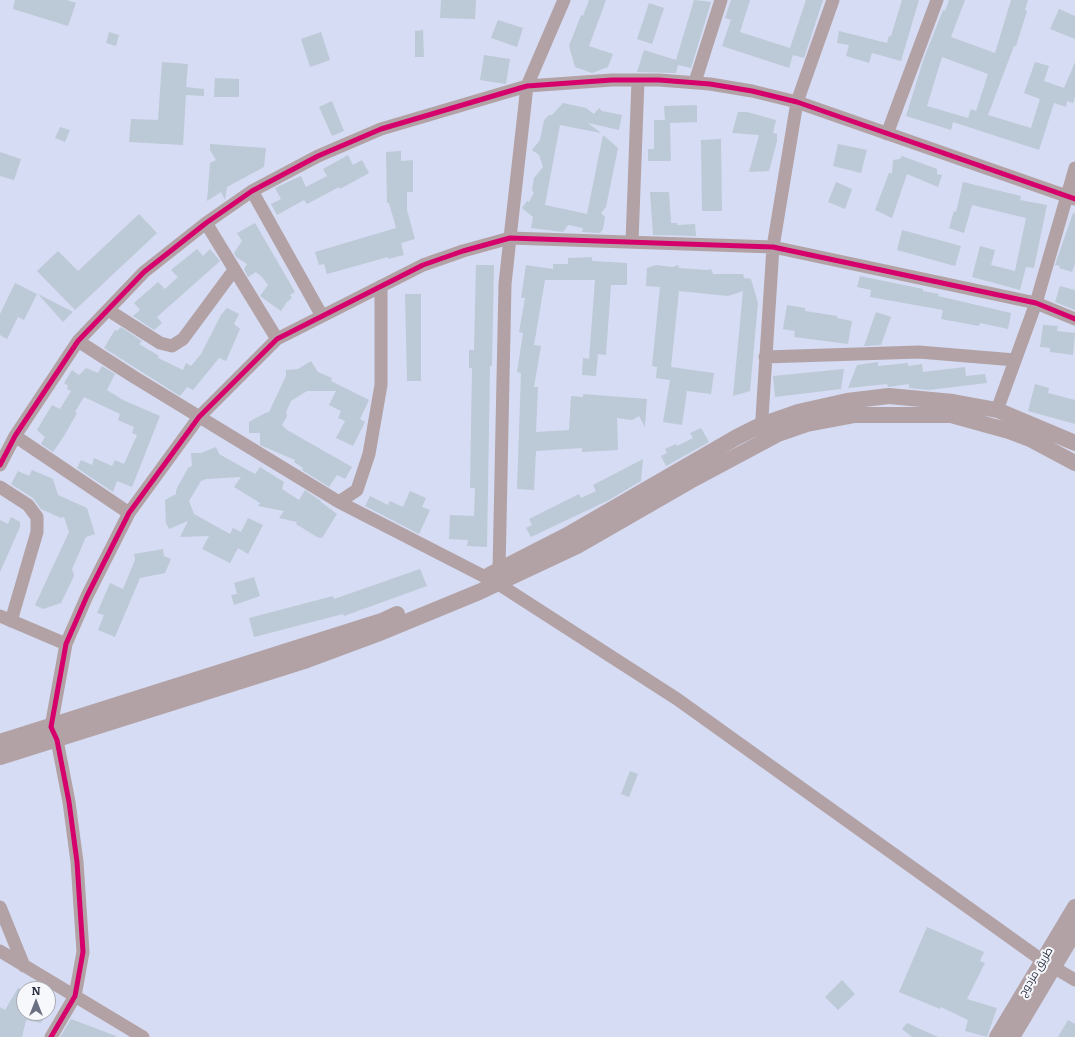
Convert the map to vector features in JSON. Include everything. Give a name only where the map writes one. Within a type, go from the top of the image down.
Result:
[{"type":"street","points":[[493,577],[505,284],[527,86],[564,0]]},
{"type":"street","points":[[695,82],[721,0]]},
{"type":"street","points":[[762,443],[761,425],[765,357],[774,247],[797,102],[833,0]]},
{"type":"street","points":[[887,134],[937,0]]},
{"type":"street","points":[[632,242],[638,80]]},
{"type":"street","points":[[0,465],[15,436],[78,341],[144,272],[206,223],[252,191],[318,156],[381,129],[527,86],[564,82],[638,80],[695,82],[752,91],[797,102],[1071,198]]},
{"type":"street","points":[[997,410],[1036,304],[1071,198],[1075,168]]},
{"type":"street","points":[[252,191],[322,316]]},
{"type":"street","points":[[206,223],[277,339]]},
{"type":"street","points":[[51,1037],[74,996],[83,952],[77,862],[69,802],[54,734],[66,644],[129,513],[199,417],[277,339],[423,265],[463,251],[510,238],[774,247],[1036,304],[1075,319]]},
{"type":"street","points":[[108,310],[160,343],[172,346],[183,339],[234,270]]},
{"type":"street","points":[[339,502],[357,490],[370,454],[381,385],[381,286]]},
{"type":"street","points":[[78,341],[339,502],[493,577],[677,699],[1048,964],[1075,980]]},
{"type":"street","points":[[765,357],[920,352],[1015,360]]},
{"type":"street","points":[[0,757],[54,734],[307,660],[378,634],[493,577],[737,437],[761,425],[798,412],[840,402],[889,396],[953,402],[997,410],[1075,443]]},
{"type":"street","points":[[493,577],[577,546],[778,434],[807,424],[855,415],[950,415],[1023,437],[1075,463]]},
{"type":"street","points":[[15,436],[129,513]]},
{"type":"street","points":[[0,487],[28,505],[37,516],[37,532],[6,618],[66,644]]},
{"type":"street","points":[[0,742],[54,734]]},
{"type":"street","points":[[0,907],[24,966]]},
{"type":"street","name":"طريق مزدوج","points":[[997,1037],[1024,1004],[1048,964],[1075,907]]},
{"type":"street","points":[[1048,964],[1075,932]]},
{"type":"street","points":[[0,951],[143,1037]]},
{"type":"street","points":[[1012,1037],[1024,1004]]},
{"type":"building","points":[[15,0],[67,0],[76,3],[68,26],[13,9]]},
{"type":"building","points":[[441,0],[476,0],[475,19],[440,18]]},
{"type":"building","points":[[589,0],[606,0],[589,46],[613,54],[608,67],[592,73],[575,67],[569,46],[581,15],[583,16]]},
{"type":"building","points":[[694,0],[711,2],[691,68],[678,65],[676,73],[637,72],[644,50],[676,60]]},
{"type":"building","points":[[731,0],[750,0],[740,32],[790,48],[806,0],[823,0],[804,58],[793,55],[789,68],[722,46],[731,20],[725,18]]},
{"type":"building","points":[[902,0],[919,0],[901,61],[872,53],[869,63],[846,56],[849,45],[837,43],[839,31],[887,43],[889,36],[891,36]]},
{"type":"building","points":[[949,0],[965,0],[951,37],[995,53],[1011,0],[1028,0],[1025,10],[1027,11],[1016,46],[1014,46],[988,115],[1031,128],[1040,99],[1024,93],[1035,62],[1049,66],[1044,81],[1064,88],[1075,62],[1075,97],[1073,103],[1067,101],[1066,107],[1054,103],[1039,150],[953,122],[951,130],[906,116],[924,58],[943,10],[945,11]],"holes":[[[942,57],[988,74],[976,111],[971,109],[968,118],[927,106]]]},
{"type":"building","points":[[649,3],[664,8],[652,44],[637,39]]},
{"type":"building","points":[[1059,9],[1075,16],[1075,39],[1050,29]]},
{"type":"building","points":[[498,20],[523,28],[517,47],[491,38]]},
{"type":"building","points":[[423,30],[424,57],[415,57],[415,31]]},
{"type":"building","points":[[109,32],[119,35],[116,46],[106,43]]},
{"type":"building","points":[[321,32],[330,60],[310,67],[301,39]]},
{"type":"building","points":[[484,55],[510,59],[506,84],[480,80]]},
{"type":"building","points":[[162,62],[188,64],[186,87],[204,89],[204,96],[186,95],[183,145],[129,142],[131,119],[158,120]]},
{"type":"building","points":[[215,78],[239,79],[239,97],[214,97]]},
{"type":"building","points":[[332,101],[344,131],[332,136],[319,107]]},
{"type":"building","points":[[563,103],[586,108],[594,114],[599,108],[602,111],[622,115],[619,130],[588,123],[601,133],[560,125],[545,205],[587,214],[603,135],[618,148],[606,207],[601,213],[605,217],[603,229],[600,233],[582,232],[583,228],[568,225],[563,232],[531,228],[533,217],[522,208],[527,201],[529,202],[534,193],[532,190],[534,178],[543,167],[539,155],[532,150],[540,140],[544,120],[549,115],[552,115]]},
{"type":"building","points":[[697,105],[697,122],[670,123],[671,161],[648,161],[648,149],[654,149],[654,120],[665,120],[664,106]]},
{"type":"building","points":[[738,112],[747,112],[776,120],[773,133],[777,134],[777,141],[769,171],[749,172],[759,135],[732,133]]},
{"type":"building","points":[[60,127],[70,130],[65,142],[55,138]]},
{"type":"building","points":[[721,139],[722,211],[702,211],[701,140]]},
{"type":"building","points":[[210,144],[266,148],[264,167],[227,187],[225,200],[221,192],[207,201],[210,163],[216,160],[210,150]]},
{"type":"building","points":[[838,144],[867,150],[861,173],[833,166]]},
{"type":"building","points":[[401,151],[401,161],[413,160],[413,192],[407,192],[407,210],[415,239],[401,243],[404,255],[388,259],[388,257],[327,274],[324,264],[319,265],[315,252],[396,228],[389,203],[387,203],[386,152]]},
{"type":"building","points":[[0,152],[21,159],[14,180],[0,176]]},
{"type":"building","points":[[348,155],[353,165],[362,160],[369,173],[340,189],[339,187],[307,204],[304,200],[277,215],[271,204],[281,199],[275,188],[301,176],[306,187],[327,176],[323,169]]},
{"type":"building","points":[[902,156],[937,169],[937,174],[942,175],[938,187],[907,174],[892,218],[875,210],[889,173],[892,173],[893,160],[900,159]]},
{"type":"building","points":[[836,182],[852,189],[845,209],[828,202]]},
{"type":"building","points":[[963,182],[1021,196],[1020,200],[1047,205],[1034,268],[1026,267],[1020,290],[972,277],[980,246],[995,250],[991,265],[1015,271],[1026,218],[972,205],[964,233],[949,228],[954,211],[956,212]]},
{"type":"building","points":[[650,192],[669,192],[671,223],[677,223],[677,225],[695,224],[696,236],[653,235]]},
{"type":"building","points":[[1073,213],[1075,214],[1075,263],[1072,272],[1059,268],[1060,266],[1055,265]]},
{"type":"building","points":[[139,214],[157,233],[75,310],[37,271],[58,251],[78,271]]},
{"type":"building","points":[[255,223],[295,292],[290,295],[292,298],[287,302],[281,311],[260,296],[268,285],[256,272],[248,277],[244,269],[247,264],[236,257],[234,253],[242,241],[237,233]]},
{"type":"building","points":[[902,230],[961,246],[955,266],[897,250]]},
{"type":"building","points":[[197,249],[203,256],[210,249],[220,261],[157,317],[162,323],[154,330],[133,316],[140,310],[134,303],[158,282],[165,289],[178,277],[171,270]]},
{"type":"building","points":[[592,257],[592,261],[627,263],[627,285],[611,285],[606,355],[598,354],[596,376],[582,375],[583,358],[589,359],[595,280],[545,280],[534,345],[541,346],[534,387],[538,387],[536,432],[569,430],[571,396],[583,397],[583,394],[647,399],[645,427],[639,416],[632,420],[617,418],[618,450],[582,452],[582,448],[536,451],[534,490],[517,489],[521,373],[517,372],[523,333],[519,332],[525,298],[521,298],[526,265],[553,269],[553,264],[568,264],[568,258]]},
{"type":"building","points":[[476,265],[494,265],[492,366],[490,366],[487,547],[467,546],[468,540],[449,539],[450,515],[474,516],[475,488],[470,488],[472,368],[469,368],[469,350],[474,350]]},
{"type":"building","points":[[656,265],[673,267],[678,265],[679,268],[711,269],[713,274],[743,274],[744,278],[751,279],[758,303],[750,391],[733,396],[743,291],[728,296],[679,291],[671,367],[714,373],[711,394],[687,391],[682,425],[663,422],[670,380],[656,378],[657,367],[652,366],[660,287],[646,286],[647,268]]},
{"type":"building","points":[[860,276],[923,289],[923,291],[939,294],[938,296],[1011,313],[1008,329],[980,323],[979,326],[941,319],[943,310],[870,297],[871,290],[857,287]]},
{"type":"building","points":[[15,283],[37,294],[24,320],[18,317],[7,339],[0,335],[0,314]]},
{"type":"building","points":[[1060,286],[1075,290],[1075,310],[1055,302]]},
{"type":"building","points":[[38,294],[73,312],[63,322]]},
{"type":"building","points":[[405,294],[421,294],[421,381],[407,381]]},
{"type":"building","points":[[787,305],[805,308],[805,311],[837,316],[837,318],[852,321],[848,344],[794,337],[795,331],[783,329]]},
{"type":"building","points":[[227,308],[239,314],[234,324],[240,329],[226,361],[219,358],[193,390],[187,387],[180,396],[104,348],[115,330],[117,331],[121,327],[142,341],[139,344],[159,356],[158,358],[183,370],[186,363],[191,366],[201,354],[221,315]]},
{"type":"building","points":[[876,312],[891,317],[881,345],[864,346]]},
{"type":"building","points":[[1043,325],[1058,326],[1057,331],[1075,333],[1073,355],[1050,352],[1050,348],[1040,347]]},
{"type":"building","points":[[311,361],[318,372],[332,378],[331,381],[369,400],[360,419],[365,422],[353,446],[336,438],[345,421],[338,418],[341,411],[329,405],[336,391],[307,391],[291,401],[286,412],[287,416],[282,425],[287,430],[352,467],[345,479],[337,475],[329,487],[302,470],[303,468],[294,462],[295,460],[260,445],[260,433],[249,433],[249,422],[269,412],[286,376],[286,370],[298,369]]},
{"type":"building","points":[[878,362],[878,366],[908,363],[908,366],[922,364],[923,372],[965,367],[966,376],[985,374],[987,383],[929,390],[909,388],[909,384],[888,387],[887,384],[848,388],[857,365]]},
{"type":"building","points":[[102,366],[115,374],[107,390],[123,400],[160,416],[132,487],[117,481],[113,492],[77,468],[81,460],[92,465],[94,458],[112,466],[115,460],[124,464],[137,435],[132,433],[134,427],[118,420],[120,414],[84,397],[75,412],[77,413],[53,452],[41,444],[45,437],[37,430],[52,405],[60,409],[71,391],[67,389],[68,386],[64,383],[72,370],[79,375],[86,368],[98,373]]},
{"type":"building","points":[[844,369],[841,389],[775,397],[773,376]]},
{"type":"building","points":[[1035,384],[1049,388],[1048,393],[1075,400],[1075,424],[1028,411]]},
{"type":"building","points":[[701,428],[709,442],[666,466],[661,456],[667,453],[665,449],[676,444],[677,446],[693,438],[690,433]]},
{"type":"building","points":[[216,447],[219,454],[255,474],[260,467],[284,482],[282,489],[299,500],[305,490],[337,514],[322,538],[317,537],[296,524],[297,522],[279,518],[284,511],[258,506],[260,503],[234,487],[241,477],[206,479],[201,481],[189,501],[194,514],[230,534],[233,528],[241,532],[248,518],[263,525],[248,554],[238,548],[230,563],[202,549],[209,536],[180,537],[188,521],[169,529],[166,523],[165,500],[176,494],[176,490],[188,468],[192,466],[191,453],[201,453]]},
{"type":"building","points":[[643,459],[641,481],[609,500],[531,537],[526,528],[532,525],[529,519],[579,494],[581,498],[596,491],[593,485]]},
{"type":"building","points":[[32,470],[53,479],[58,495],[87,508],[95,534],[86,537],[72,569],[74,576],[61,603],[43,609],[35,605],[69,532],[64,517],[61,518],[41,509],[33,498],[11,484],[18,471],[29,476]]},
{"type":"building","points":[[410,491],[426,498],[422,507],[430,510],[419,534],[365,506],[370,496],[388,505],[390,501],[403,507]]},
{"type":"building","points":[[11,517],[20,522],[20,527],[0,572],[0,520],[8,524]]},
{"type":"building","points":[[163,549],[164,556],[171,559],[165,573],[140,578],[115,637],[98,630],[104,615],[97,613],[110,583],[123,589],[135,560],[134,554]]},
{"type":"building","points":[[420,569],[427,586],[344,616],[343,614],[254,637],[249,618],[333,596],[334,599]]},
{"type":"building","points":[[254,577],[260,596],[234,605],[231,595],[237,594],[234,583]]},
{"type":"building","points":[[630,771],[638,774],[629,797],[621,794]]},
{"type":"building","points":[[927,927],[984,952],[980,961],[985,963],[967,999],[997,1008],[987,1037],[965,1031],[968,1020],[941,1007],[940,1009],[899,992]]},
{"type":"building","points":[[842,980],[855,994],[838,1010],[825,997]]},
{"type":"building","points":[[16,991],[16,1021],[26,1021],[22,1037],[0,1037],[0,1007],[5,1010]]},
{"type":"building","points":[[71,1019],[116,1036],[116,1037],[60,1037]]},
{"type":"building","points":[[1068,1020],[1075,1024],[1075,1037],[1058,1037]]},
{"type":"building","points":[[31,1021],[42,1021],[41,1023]]},
{"type":"building","points":[[907,1023],[938,1037],[912,1037],[902,1029]]},
{"type":"cycle path","points":[[0,465],[15,436],[78,341],[144,272],[206,223],[252,191],[318,156],[381,129],[527,86],[612,80],[659,80],[710,84],[752,91],[797,102],[1075,199]]},
{"type":"cycle path","points":[[51,1037],[75,996],[83,952],[77,862],[69,802],[57,740],[51,727],[66,644],[87,596],[129,513],[199,417],[277,339],[423,265],[463,251],[510,238],[773,247],[1036,303],[1075,319]]}]
